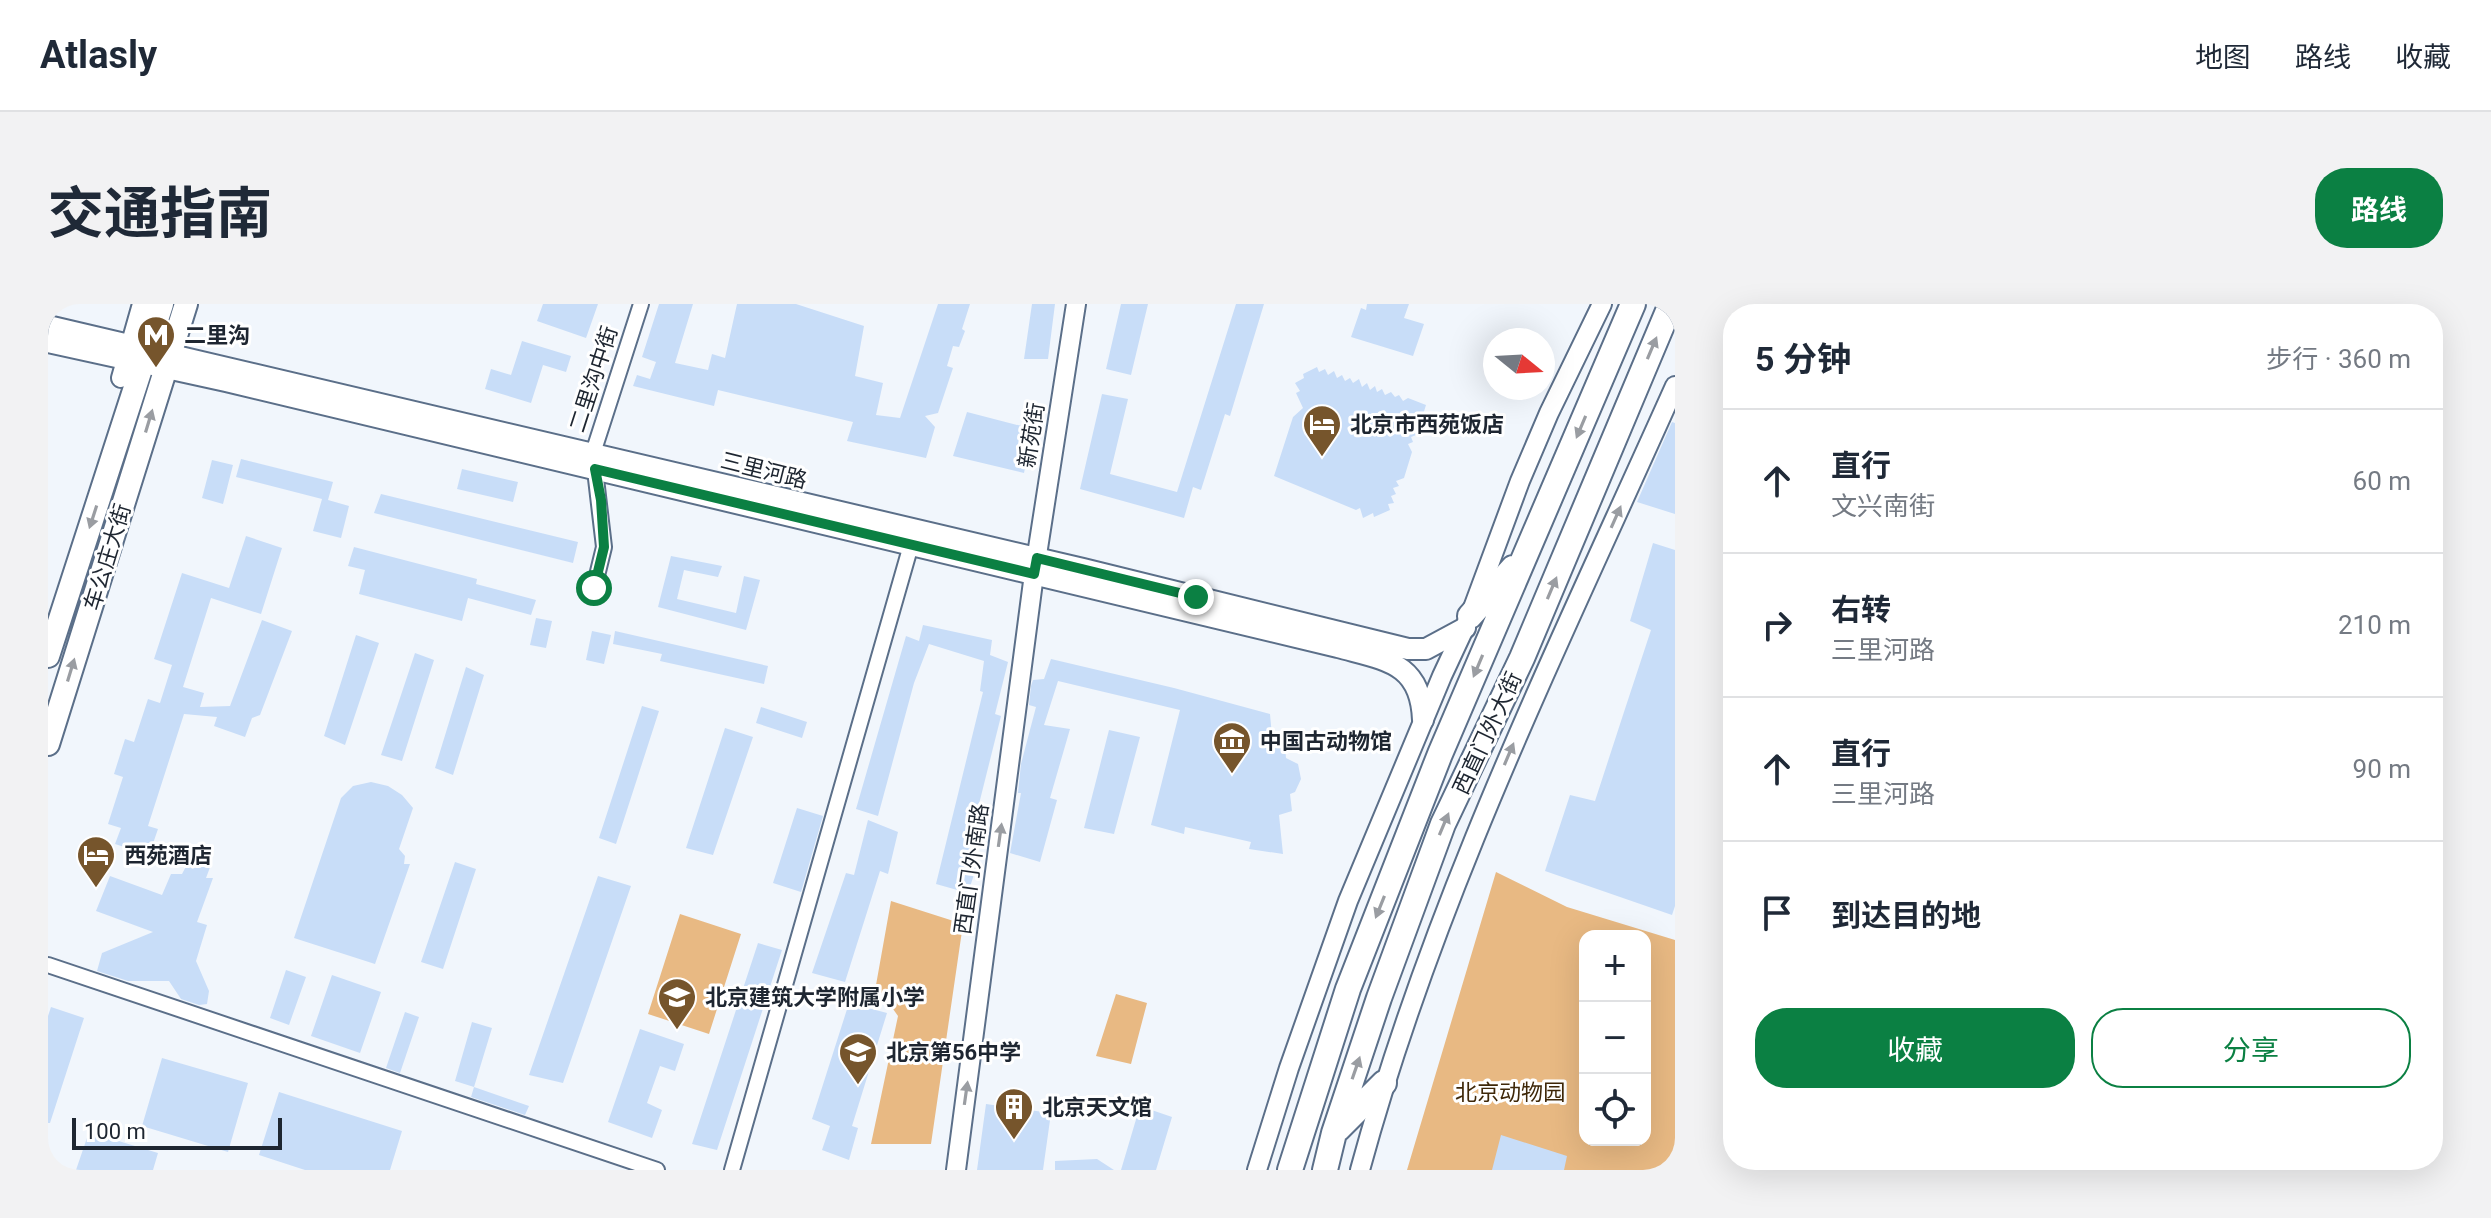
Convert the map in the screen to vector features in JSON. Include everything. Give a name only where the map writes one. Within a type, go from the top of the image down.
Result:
[{"type":"highway","name":"西直门外大街","points":[[1290,1170],[1348,989],[1440,754],[1633,304]]},
{"type":"highway","name":"西直门外大街","points":[[1325,1170],[1334,1133],[1379,998],[1443,824],[1522,658],[1670,307]]},
{"type":"highway","points":[[1468,622],[1528,551]]},
{"type":"highway","points":[[1334,1133],[1384,1083]]},
{"type":"main road","points":[[143,360],[162,304]]},
{"type":"main road","points":[[143,360],[186,304]]},
{"type":"main road","name":"三里河路","points":[[48,326],[143,360]]},
{"type":"main road","name":"三里河路","points":[[48,342],[143,360],[594,461],[1035,566],[1408,649],[1426,649],[1468,622]]},
{"type":"main road","name":"车公庄大街","points":[[48,656],[143,360]]},
{"type":"main road","name":"车公庄大街","points":[[48,744],[143,360]]},
{"type":"main road","name":"三里河路","points":[[594,461],[911,545],[1035,566],[1380,659],[1401,667],[1413,679],[1420,692],[1423,720]]},
{"type":"street","points":[[142,304],[143,360]]},
{"type":"street","name":"二里沟中街","points":[[594,461],[641,304]]},
{"type":"street","name":"新苑街","points":[[1035,566],[1076,304]]},
{"type":"street","points":[[1257,1170],[1348,901],[1423,720],[1468,622],[1543,426],[1602,304]]},
{"type":"street","name":"西直门外大街","points":[[1360,1170],[1384,1083],[1465,857],[1675,386]]},
{"type":"street","points":[[594,461],[601,500],[604,547],[594,588]]},
{"type":"street","points":[[732,1170],[911,545]]},
{"type":"street","name":"西直门外南路","points":[[956,1170],[1035,566]]},
{"type":"street","points":[[48,965],[657,1170]]},
{"type":"green space","name":"北京动物园","points":[[1496,872],[1567,907],[1642,930],[1579,930],[1579,1146],[1651,1146],[1651,933],[1675,940],[1675,1170],[1407,1170]]},
{"type":"green space","points":[[891,901],[963,924],[931,1144],[871,1144],[898,1016],[876,985]]},
{"type":"green space","points":[[680,914],[741,934],[709,1034],[648,1014]]},
{"type":"green space","points":[[1116,994],[1147,1003],[1131,1064],[1096,1056]]},
{"type":"building","points":[[543,304],[598,304],[586,338],[537,321]]},
{"type":"building","points":[[659,304],[693,304],[675,363],[708,370],[712,354],[725,358],[737,304],[796,304],[864,326],[855,376],[883,383],[876,415],[900,418],[938,304],[970,304],[962,329],[965,331],[959,347],[953,346],[947,366],[953,368],[938,413],[925,416],[935,427],[926,458],[847,441],[853,422],[718,390],[714,406],[633,386],[637,375],[650,379],[656,362],[642,357]]},
{"type":"building","points":[[1032,304],[1055,304],[1048,359],[1024,359]]},
{"type":"building","points":[[1121,304],[1148,304],[1131,375],[1106,369]]},
{"type":"building","points":[[1236,304],[1264,304],[1230,416],[1225,414],[1201,490],[1193,487],[1184,518],[1080,489],[1102,394],[1128,399],[1110,474],[1177,492]]},
{"type":"building","points":[[1367,304],[1409,304],[1404,318],[1424,324],[1413,356],[1351,337],[1361,308],[1366,310]]},
{"type":"building","points":[[522,341],[571,356],[566,372],[543,365],[531,403],[485,389],[491,369],[511,375]]},
{"type":"building","points":[[1317,367],[1319,372],[1325,369],[1328,375],[1334,371],[1337,378],[1342,375],[1345,381],[1350,378],[1353,383],[1359,379],[1362,387],[1367,383],[1370,390],[1375,386],[1377,392],[1382,389],[1385,395],[1391,392],[1403,401],[1408,398],[1426,405],[1422,418],[1415,421],[1419,427],[1413,430],[1416,435],[1411,437],[1413,442],[1408,444],[1412,452],[1404,478],[1396,481],[1399,486],[1393,488],[1396,494],[1391,496],[1394,503],[1388,504],[1390,510],[1363,518],[1360,508],[1356,510],[1274,476],[1293,417],[1303,408],[1295,383],[1304,378],[1303,374]]},
{"type":"building","points":[[967,412],[1033,429],[1024,473],[953,456]]},
{"type":"building","points":[[1672,422],[1675,423],[1675,514],[1637,502]]},
{"type":"building","points":[[241,459],[333,482],[328,500],[349,506],[341,538],[313,531],[322,499],[236,477]]},
{"type":"building","points":[[212,460],[233,465],[223,504],[202,498]]},
{"type":"building","points":[[462,469],[518,482],[513,502],[457,489]]},
{"type":"building","points":[[381,494],[578,542],[573,563],[374,513]]},
{"type":"building","points":[[246,536],[282,548],[261,614],[211,598],[183,687],[204,693],[200,707],[230,706],[262,620],[292,631],[260,715],[252,718],[245,737],[214,726],[217,717],[184,714],[148,826],[158,829],[149,855],[115,844],[121,828],[108,824],[123,777],[114,774],[125,739],[134,742],[148,699],[160,703],[172,665],[154,659],[182,573],[229,588]]},
{"type":"building","points":[[1653,543],[1675,550],[1675,906],[1672,915],[1545,871],[1570,795],[1595,801],[1651,630],[1630,621]]},
{"type":"building","points":[[354,547],[477,579],[476,584],[536,600],[531,615],[468,598],[462,621],[359,594],[365,570],[348,566]]},
{"type":"building","points":[[671,556],[722,566],[718,577],[684,570],[677,599],[736,613],[744,576],[760,580],[746,630],[658,607]]},
{"type":"building","points":[[536,618],[552,621],[546,648],[530,645]]},
{"type":"building","points":[[923,625],[992,640],[990,655],[1008,662],[995,714],[1001,716],[968,848],[981,853],[968,893],[936,884],[983,692],[980,691],[984,661],[929,644],[914,683],[878,816],[856,809],[906,636],[919,641]]},
{"type":"building","points":[[592,631],[611,635],[604,664],[586,660]]},
{"type":"building","points":[[615,631],[768,666],[764,684],[660,661],[662,654],[613,644]]},
{"type":"building","points":[[356,635],[379,643],[345,745],[324,736]]},
{"type":"building","points":[[415,653],[434,660],[402,761],[381,755]]},
{"type":"building","name":"中国古动物馆","points":[[1051,659],[1270,714],[1273,747],[1285,746],[1286,758],[1298,764],[1301,779],[1295,792],[1290,794],[1292,811],[1279,815],[1283,854],[1249,849],[1251,842],[1185,827],[1184,834],[1151,825],[1180,710],[1058,681],[1044,725],[1070,729],[1050,798],[1057,800],[1040,862],[1010,853],[1021,793],[1018,793],[1021,764],[1036,707],[1029,705],[1031,686],[1033,680],[1044,679]]},
{"type":"building","points":[[466,667],[484,675],[453,775],[435,768]]},
{"type":"building","points":[[642,706],[659,711],[616,844],[599,838]]},
{"type":"building","points":[[761,707],[807,722],[802,738],[756,723]]},
{"type":"building","points":[[725,728],[753,737],[713,855],[686,848]]},
{"type":"building","points":[[1109,730],[1140,737],[1114,834],[1084,828]]},
{"type":"building","points":[[371,782],[388,786],[402,795],[413,808],[399,849],[405,856],[404,864],[410,864],[375,964],[294,938],[341,798],[353,786]]},
{"type":"building","points":[[797,808],[823,816],[801,892],[773,883]]},
{"type":"building","points":[[868,820],[898,832],[888,874],[880,871],[845,982],[812,973],[846,873],[854,875]]},
{"type":"building","points":[[192,855],[212,862],[206,878],[213,878],[197,922],[207,925],[196,961],[209,991],[207,1004],[199,1005],[181,999],[169,981],[128,981],[97,971],[102,953],[153,932],[96,911],[110,876],[162,895],[171,874],[182,874]]},
{"type":"building","points":[[455,862],[476,869],[443,969],[421,962]]},
{"type":"building","points":[[598,876],[631,886],[563,1083],[529,1075]]},
{"type":"building","points":[[758,943],[782,950],[717,1150],[692,1144]]},
{"type":"building","points":[[286,970],[306,977],[289,1025],[270,1018]]},
{"type":"building","points":[[332,975],[381,992],[360,1053],[311,1036]]},
{"type":"building","points":[[849,1003],[887,1013],[852,1126],[858,1128],[849,1160],[822,1150],[830,1126],[812,1119]]},
{"type":"building","points":[[51,1007],[84,1018],[48,1123],[48,1016]]},
{"type":"building","points":[[405,1012],[419,1017],[400,1073],[386,1068]]},
{"type":"building","points":[[472,1022],[492,1028],[474,1087],[455,1081]]},
{"type":"building","points":[[640,1029],[684,1044],[675,1071],[660,1066],[647,1103],[662,1110],[652,1138],[608,1122]]},
{"type":"building","points":[[162,1058],[248,1083],[228,1152],[142,1126]]},
{"type":"building","points":[[474,1087],[529,1106],[525,1115],[471,1097]]},
{"type":"building","points":[[279,1092],[402,1131],[390,1170],[305,1170],[259,1155]]},
{"type":"building","name":"北京天文馆","points":[[986,1104],[1051,1113],[1043,1170],[977,1170]]},
{"type":"building","points":[[1140,1106],[1172,1117],[1156,1170],[1121,1170]]},
{"type":"building","points":[[89,1132],[158,1153],[153,1170],[76,1170]]},
{"type":"building","points":[[1501,1135],[1567,1156],[1564,1170],[1492,1170]]},
{"type":"building","points":[[1097,1159],[1114,1170],[1055,1170],[1055,1161]]},
{"type":"place","name":"二里沟","points":[[156,369]]},
{"type":"place","name":"北京市西苑饭店","points":[[1322,458]]},
{"type":"place","name":"中国古动物馆","points":[[1232,775]]},
{"type":"place","name":"西苑酒店","points":[[96,889]]},
{"type":"place","name":"北京建筑大学附属小学","points":[[677,1031]]},
{"type":"place","name":"北京第56中学","points":[[858,1086]]},
{"type":"place","name":"北京天文馆","points":[[1014,1141]]},
{"type":"route","points":[[594,588],[604,547],[601,500],[595,469],[1034,574],[1037,558],[1196,597]]}]
